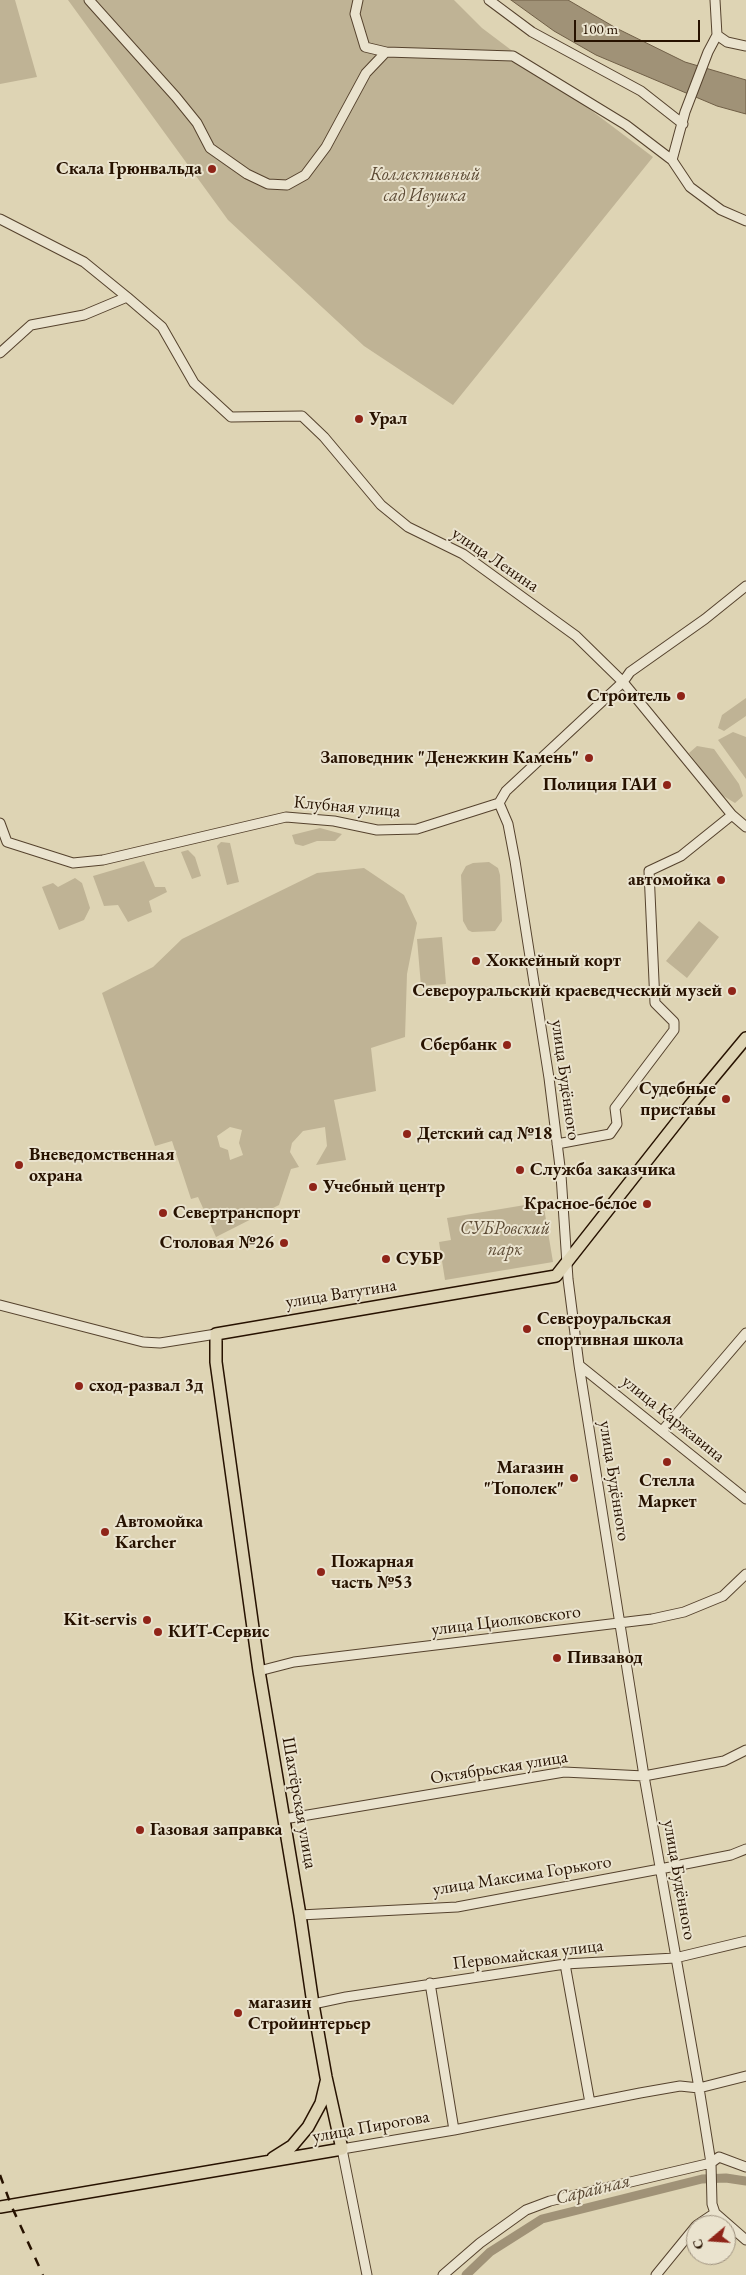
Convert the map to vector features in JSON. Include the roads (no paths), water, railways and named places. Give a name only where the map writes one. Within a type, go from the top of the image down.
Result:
[{"type":"main road","name":"улица Ватутина","points":[[216,1334],[556,1276],[687,1109],[746,1038]]},
{"type":"main road","name":"Шахтёрская улица","points":[[216,1334],[216,1362],[259,1671],[313,2004],[326,2077],[342,2149]]},
{"type":"main road","points":[[265,2162],[285,2151],[303,2134],[318,2108],[326,2077]]},
{"type":"main road","name":"улица Пирогова","points":[[0,2207],[342,2149]]},
{"type":"street","points":[[89,0],[176,97],[197,123],[210,148],[247,174],[268,184],[287,185],[305,175],[326,147],[366,73],[386,52]]},
{"type":"street","points":[[358,0],[356,14],[365,46],[386,52],[513,56],[626,125],[672,160],[690,187],[721,210],[746,221]]},
{"type":"street","points":[[489,0],[532,32],[641,91],[683,124]]},
{"type":"street","points":[[672,160],[685,112],[716,35],[716,1]]},
{"type":"street","points":[[716,35],[727,42],[746,46]]},
{"type":"street","name":"улица Ленина","points":[[0,219],[84,262],[127,297],[162,327],[194,383],[231,417],[302,416],[324,437],[381,505],[408,527],[463,554],[576,636],[623,682],[732,815],[746,827]]},
{"type":"street","points":[[0,352],[31,325],[84,315],[127,297]]},
{"type":"street","points":[[500,803],[506,791],[623,682],[630,672],[705,619],[746,586]]},
{"type":"street","name":"Клубная улица","points":[[0,823],[4,844],[73,863],[103,860],[286,817],[334,821],[377,830],[417,829],[500,803]]},
{"type":"street","name":"улица Будённого","points":[[500,803],[508,824],[515,861],[549,1078],[557,1144],[568,1279],[579,1364],[644,1776],[699,2088],[711,2163],[712,2204],[715,2213]]},
{"type":"street","points":[[557,1144],[610,1134],[617,1124],[614,1108],[674,1030],[674,1022],[655,1003],[649,871],[681,856],[732,815]]},
{"type":"street","points":[[0,1305],[143,1342],[160,1343],[216,1334]]},
{"type":"street","points":[[662,1431],[746,1333]]},
{"type":"street","name":"улица Каржавина","points":[[579,1364],[746,1499]]},
{"type":"street","name":"улица Циолковского","points":[[259,1671],[294,1662],[621,1624],[684,1612],[723,1596],[746,1574]]},
{"type":"street","name":"Октябрьская улица","points":[[284,1818],[564,1772],[644,1776],[724,1761],[746,1750]]},
{"type":"street","name":"улица Максима Горького","points":[[300,1915],[457,1907],[731,1855],[746,1849]]},
{"type":"street","name":"Первомайская улица","points":[[313,2004],[430,1983],[565,1964],[675,1958],[746,1941]]},
{"type":"street","points":[[565,1964],[590,2103]]},
{"type":"street","points":[[430,1983],[454,2130]]},
{"type":"street","name":"улица Пирогова","points":[[342,2149],[454,2130],[680,2086],[699,2088],[746,2076]]},
{"type":"street","name":"Шахтёрская улица","points":[[342,2149],[367,2275]]},
{"type":"street","points":[[443,2275],[480,2243],[526,2210],[550,2201],[711,2163],[719,2157],[746,2167]]},
{"type":"street","points":[[712,2215],[715,2213],[746,2240]]},
{"type":"street","points":[[656,2275],[686,2238]]},
{"type":"waterway","name":"Сарайная","points":[[466,2275],[490,2252],[542,2219],[702,2179],[726,2178],[746,2181]]},
{"type":"railway","points":[[0,2175],[11,2205],[43,2275]]},
{"type":"place","name":"Скала Грюнвальда","points":[[212,169]]},
{"type":"place","name":"Урал","points":[[359,419]]},
{"type":"place","name":"Строитель","points":[[681,696]]},
{"type":"place","name":"Заповедник \"Денежкин Камень\"","points":[[589,758]]},
{"type":"place","name":"Полиция ГАИ","points":[[667,785]]},
{"type":"place","name":"автомойка","points":[[721,880]]},
{"type":"place","name":"Хоккейный корт","points":[[476,961]]},
{"type":"place","name":"Североуральский краеведческий музей","points":[[732,991]]},
{"type":"place","name":"Сбербанк","points":[[507,1045]]},
{"type":"place","name":"Судебные приставы","points":[[726,1099]]},
{"type":"place","name":"Детский сад №18","points":[[407,1134]]},
{"type":"place","name":"Вневедомственная охрана","points":[[19,1165]]},
{"type":"place","name":"Служба заказчика","points":[[520,1170]]},
{"type":"place","name":"Учебный центр","points":[[313,1187]]},
{"type":"place","name":"Красное-белое","points":[[647,1204]]},
{"type":"place","name":"Севертранспорт","points":[[163,1213]]},
{"type":"place","name":"Столовая №26","points":[[284,1243]]},
{"type":"place","name":"СУБР","points":[[386,1259]]},
{"type":"place","name":"Североуральская спортивная школа","points":[[527,1329]]},
{"type":"place","name":"сход-развал 3д","points":[[79,1386]]},
{"type":"place","name":"Стелла Маркет","points":[[667,1462]]},
{"type":"place","name":"Магазин \"Тополек\"","points":[[574,1478]]},
{"type":"place","name":"Автомойка Karcher","points":[[105,1532]]},
{"type":"place","name":"Пожарная часть №53","points":[[321,1572]]},
{"type":"place","name":"Kit-servis","points":[[147,1620]]},
{"type":"place","name":"КИТ-Сервис","points":[[158,1632]]},
{"type":"place","name":"Пивзавод","points":[[557,1658]]},
{"type":"place","name":"Газовая заправка","points":[[140,1830]]},
{"type":"place","name":"магазин Стройинтерьер","points":[[238,2013]]},
{"type":"park label","name":"Коллективный сад Ивушка","points":[[425,185]]},
{"type":"park label","name":"СУБРовский парк","points":[[505,1239]]}]
